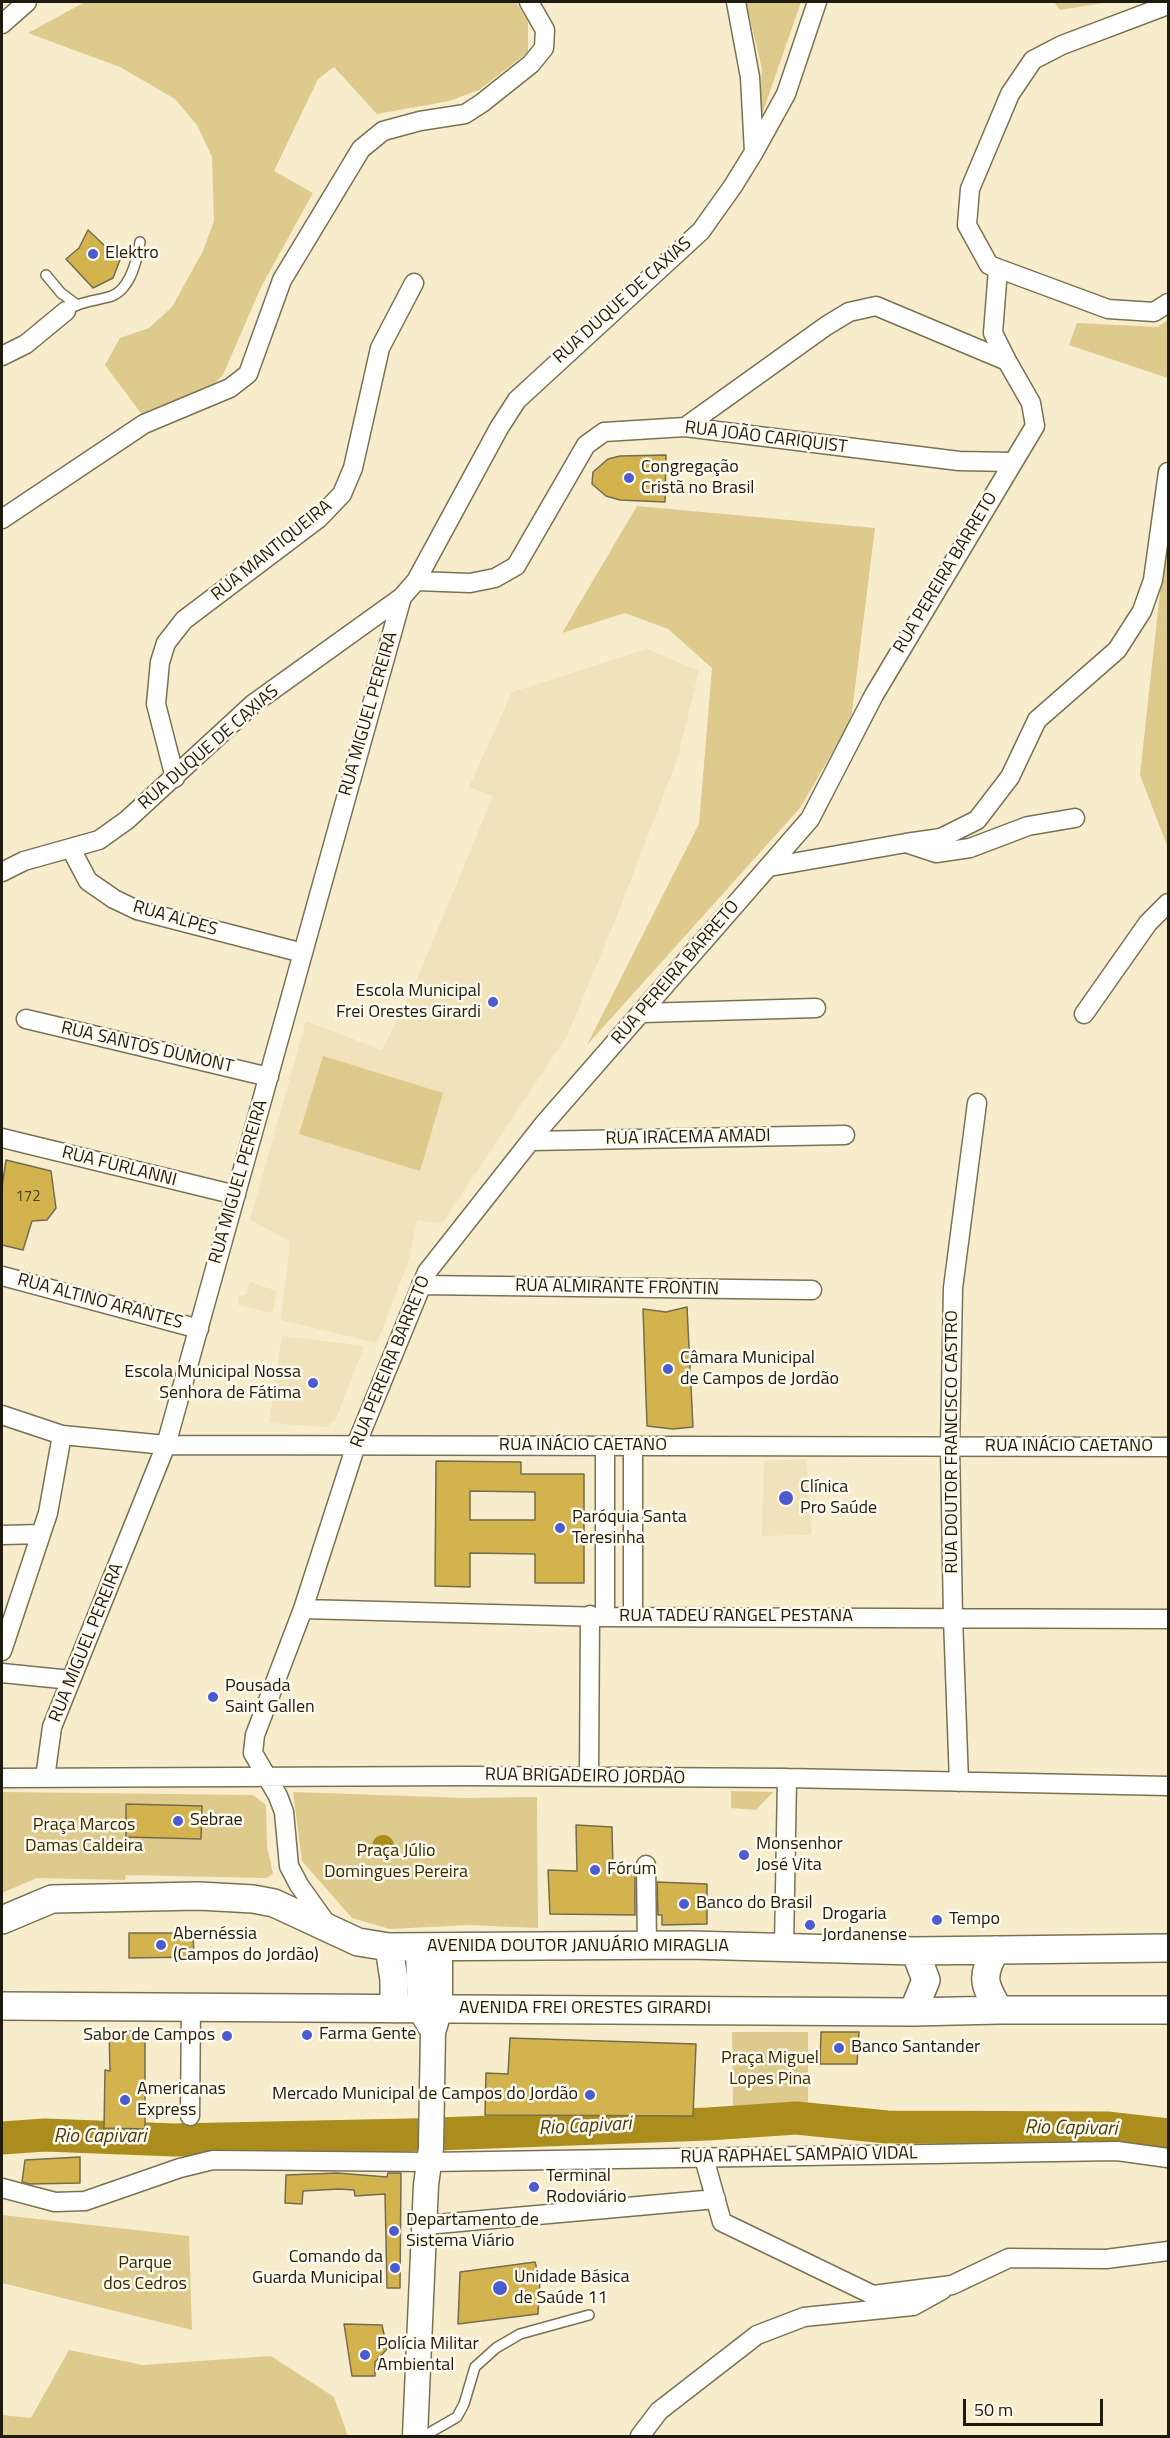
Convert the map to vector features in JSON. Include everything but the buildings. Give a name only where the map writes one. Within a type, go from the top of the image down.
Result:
[{"type":"main road","name":"AVENIDA DOUTOR JANUÁRIO MIRAGLIA","points":[[2,1920],[52,1899],[200,1896],[253,1899],[274,1903],[358,1942],[389,1947],[784,1947],[915,1951],[1168,1948]]},
{"type":"main road","points":[[389,1947],[394,1980],[422,2015]]},
{"type":"main road","points":[[996,1950],[988,1964],[984,1980],[999,2010]]},
{"type":"main road","points":[[913,2012],[926,1980],[915,1951]]},
{"type":"main road","name":"AVENIDA FREI ORESTES GIRARDI","points":[[2,2006],[191,2006],[422,2015],[1168,2010]]},
{"type":"street","points":[[2,24],[27,2]]},
{"type":"street","points":[[2,519],[144,424],[230,388],[248,374],[282,280],[361,149],[383,131],[420,121],[465,114],[531,64],[544,48],[545,30],[529,2]]},
{"type":"street","points":[[736,2],[750,77],[754,152]]},
{"type":"street","name":"RUA DUQUE DE CAXIAS","points":[[416,581],[499,428],[517,400],[701,231],[734,186],[786,94],[817,2]]},
{"type":"street","points":[[1168,5],[1062,45],[1033,60],[1010,94],[970,189],[967,225],[989,265],[998,269],[1108,309],[1154,312],[1168,303]]},
{"type":"street","name":"RUA PEREIRA BARRETO","points":[[331,1930],[299,1885],[289,1866],[284,1812],[253,1753],[255,1736],[303,1610],[356,1445],[427,1272],[531,1141],[810,819],[874,695],[1035,426],[1031,403],[993,333],[998,269]]},
{"type":"street","name":"RUA MANTIQUEIRA","points":[[175,778],[156,704],[159,662],[166,643],[184,620],[319,518],[342,494],[353,468],[380,348],[414,283]]},
{"type":"street","points":[[686,427],[849,312],[876,306],[1007,361]]},
{"type":"street","points":[[2,356],[26,344],[71,307]]},
{"type":"street","name":"RUA JOÃO CARIQUIST","points":[[416,581],[470,583],[495,578],[516,566],[586,446],[604,432],[686,427],[959,462],[1012,462]]},
{"type":"street","points":[[769,867],[941,838],[977,820],[1010,777],[1037,720],[1117,650],[1142,611],[1153,580],[1168,472]]},
{"type":"street","name":"RUA MIGUEL PEREIRA","points":[[45,1778],[52,1727],[166,1445],[402,597],[416,581]]},
{"type":"street","name":"RUA DUQUE DE CAXIAS","points":[[2,872],[24,861],[99,840],[127,820],[175,778],[253,704],[402,597]]},
{"type":"street","points":[[906,843],[936,853],[969,848],[1028,826],[1075,818]]},
{"type":"street","name":"RUA ALPES","points":[[71,849],[88,881],[114,900],[137,910],[303,952]]},
{"type":"street","points":[[1084,1014],[1148,923],[1168,903]]},
{"type":"street","points":[[642,1013],[816,1008]]},
{"type":"street","name":"RUA SANTOS DUMONT","points":[[26,1020],[269,1077]]},
{"type":"street","name":"RUA DOUTOR FRANCISCO CASTRO","points":[[959,1782],[950,1446],[953,1288],[977,1103]]},
{"type":"street","name":"RUA IRACEMA AMADI","points":[[531,1141],[845,1135]]},
{"type":"street","name":"RUA FURLANNI","points":[[2,1138],[236,1195]]},
{"type":"street","name":"RUA ALTINO ARANTES","points":[[2,1276],[199,1329]]},
{"type":"street","name":"RUA ALMIRANTE FRONTIN","points":[[421,1285],[812,1290]]},
{"type":"street","name":"RUA INÁCIO CAETANO","points":[[2,1415],[62,1435],[166,1445],[1168,1447]]},
{"type":"street","points":[[2,1652],[48,1513],[62,1435]]},
{"type":"street","points":[[633,1446],[633,1617]]},
{"type":"street","points":[[589,1777],[605,1447]]},
{"type":"street","points":[[2,1535],[41,1534]]},
{"type":"street","name":"RUA TADEU RANGEL PESTANA","points":[[303,1610],[633,1617],[1168,1619]]},
{"type":"street","points":[[2,1673],[71,1680]]},
{"type":"street","name":"RUA BRIGADEIRO JORDÃO","points":[[2,1778],[267,1776],[787,1778],[1168,1785]]},
{"type":"street","points":[[784,1947],[787,1778]]},
{"type":"street","points":[[646,1865],[647,1946]]},
{"type":"street","points":[[415,2436],[426,2185],[432,2116],[422,2015],[429,1948]]},
{"type":"street","points":[[190,2116],[191,2006]]},
{"type":"street","name":"RUA RAPHAEL SAMPAIO VIDAL","points":[[2,2188],[55,2202],[85,2201],[180,2168],[213,2160],[430,2155],[704,2158],[1117,2151],[1168,2158]]},
{"type":"street","points":[[704,2158],[722,2222],[873,2295],[952,2285]]},
{"type":"street","points":[[426,2225],[716,2199]]},
{"type":"street","points":[[640,2436],[660,2411],[757,2335],[804,2317],[913,2306],[1010,2258],[1106,2259],[1168,2251]]},
{"type":"lane","points":[[46,275],[71,307],[114,295],[126,282],[137,262],[140,242]]},
{"type":"lane","points":[[424,2436],[457,2417],[464,2404],[475,2367],[496,2348],[520,2334],[589,2315]]},
{"type":"shaded area","name":"Escola Municipal Frei Orestes Girardi","points":[[647,649],[699,671],[677,760],[617,916],[567,1036],[442,1224],[417,1220],[408,1263],[377,1343],[281,1320],[290,1241],[250,1220],[306,1021],[382,1050],[415,984],[493,796],[469,787],[512,692]]},
{"type":"shaded area","points":[[250,1282],[277,1291],[272,1313],[238,1305],[239,1296],[246,1294]]},
{"type":"shaded area","name":"Escola Municipal Nossa Senhora de Fátima","points":[[282,1336],[364,1346],[336,1419],[327,1427],[269,1423]]},
{"type":"shaded area","name":"Clínica Pro Saúde","points":[[806,1459],[812,1535],[762,1536],[764,1461]]},
{"type":"shaded area","points":[[379,1835],[387,1835],[394,1842],[394,1850],[387,1857],[379,1857],[372,1850],[372,1842]]},
{"type":"green space","points":[[85,2],[516,2],[528,22],[528,52],[479,90],[449,101],[377,114],[334,67],[318,79],[274,171],[313,193],[261,287],[223,375],[202,396],[143,416],[105,365],[120,338],[149,328],[172,307],[203,251],[214,221],[212,157],[197,125],[175,99],[120,67],[28,33]]},
{"type":"green space","points":[[746,2],[801,2],[758,126],[762,69]]},
{"type":"green space","points":[[1054,2],[1110,2],[1060,10]]},
{"type":"green space","points":[[1168,320],[1168,378],[1069,345],[1077,323],[1157,327]]},
{"type":"green space","points":[[637,506],[875,528],[851,720],[800,808],[587,1045],[699,824],[712,668],[668,629],[625,613],[562,633]]},
{"type":"green space","points":[[1168,519],[1168,848],[1140,775]]},
{"type":"green space","points":[[323,1056],[443,1093],[420,1171],[299,1134]]},
{"type":"green space","points":[[731,1791],[773,1792],[756,1810],[731,1808]]},
{"type":"green space","name":"Praça Marcos Damas Caldeira","points":[[2,1792],[253,1795],[266,1805],[267,1846],[273,1874],[266,1878],[126,1875],[125,1880],[37,1878],[2,1893]]},
{"type":"green space","name":"Praça Júlio Domingues Pereira","points":[[293,1792],[465,1798],[537,1797],[538,1928],[468,1925],[390,1929],[352,1918],[302,1861]]},
{"type":"green space","name":"Praça Miguel Lopes Pina","points":[[732,2032],[808,2032],[808,2107],[733,2107]]},
{"type":"green space","name":"Parque dos Cedros","points":[[2,2215],[189,2236],[192,2330],[2,2283]]},
{"type":"green space","points":[[69,2350],[143,2365],[271,2356],[334,2397],[348,2436],[2,2436],[2,2415],[31,2418]]},
{"type":"waterway","name":"Rio Capivari","points":[[2,2138],[45,2135],[174,2140],[410,2135],[708,2124],[796,2118],[887,2127],[1107,2128],[1168,2135]]},
{"type":"place","name":"Elektro","points":[[93,254]]},
{"type":"place","name":"Congregação Cristã no Brasil","points":[[629,478]]},
{"type":"place","name":"Escola Municipal Frei Orestes Girardi","points":[[493,1002]]},
{"type":"place","name":"Câmara Municipal de Campos de Jordão","points":[[668,1369]]},
{"type":"place","name":"Escola Municipal Nossa Senhora de Fátima","points":[[313,1383]]},
{"type":"place","name":"Clínica Pro Saúde","points":[[786,1498]]},
{"type":"place","name":"Paróquia Santa Teresinha","points":[[560,1528]]},
{"type":"place","name":"Pousada Saint Gallen","points":[[213,1697]]},
{"type":"place","name":"Sebrae","points":[[178,1821]]},
{"type":"place","name":"Monsenhor José Vita","points":[[744,1855]]},
{"type":"place","name":"Fórum","points":[[595,1870]]},
{"type":"place","name":"Banco do Brasil","points":[[684,1904]]},
{"type":"place","name":"Tempo","points":[[937,1920]]},
{"type":"place","name":"Drogaria Jordanense","points":[[810,1925]]},
{"type":"place","name":"Abernéssia (Campos do Jordão)","points":[[161,1945]]},
{"type":"place","name":"Farma Gente","points":[[307,2035]]},
{"type":"place","name":"Sabor de Campos","points":[[227,2036]]},
{"type":"place","name":"Banco Santander","points":[[839,2048]]},
{"type":"place","name":"Mercado Municipal de Campos do Jordão","points":[[590,2095]]},
{"type":"place","name":"Americanas Express","points":[[125,2100]]},
{"type":"place","name":"Terminal Rodoviário","points":[[534,2187]]},
{"type":"place","name":"Departamento de Sistema Viário","points":[[394,2231]]},
{"type":"place","name":"Comando da Guarda Municipal","points":[[395,2268]]},
{"type":"place","name":"Unidade Básica de Saúde 11","points":[[500,2288]]},
{"type":"place","name":"Polícia Militar Ambiental","points":[[365,2355]]}]
